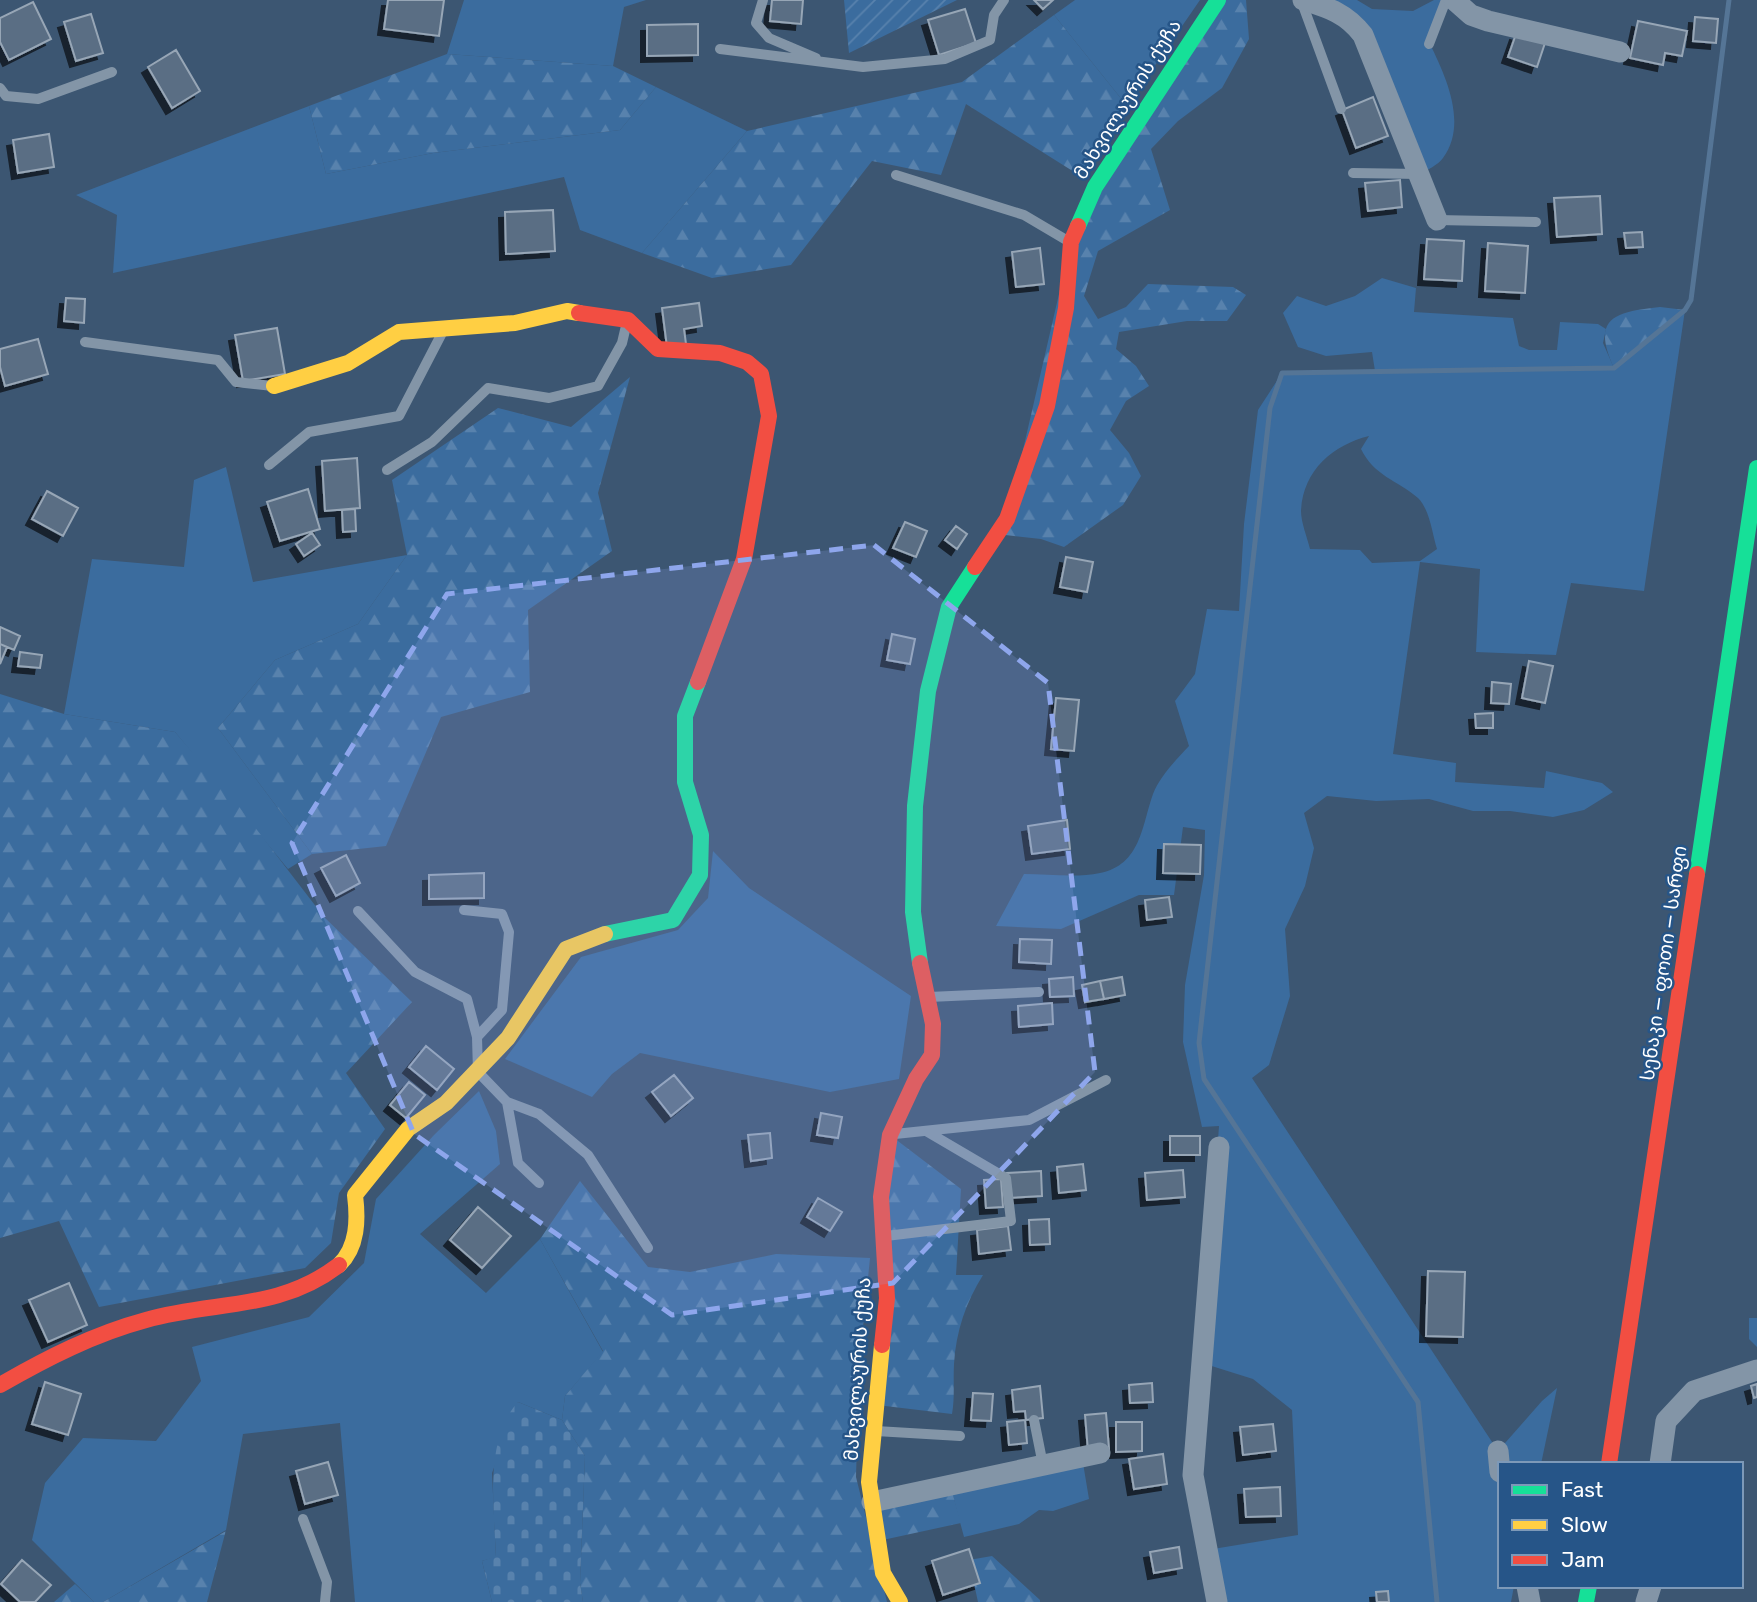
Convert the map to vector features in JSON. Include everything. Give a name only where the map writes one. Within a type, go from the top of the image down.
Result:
[{"type":"main road","name":"მახვილაურის ქუჩა","points":[[900,1602],[884,1573],[869,1482],[887,1298],[881,1197],[890,1135],[916,1079],[932,1055],[933,1024],[913,912],[915,806],[928,691],[949,607],[1007,519],[1047,406],[1066,308],[1071,242],[1095,187],[1218,0]]},
{"type":"main road","points":[[0,1385],[44,1359],[111,1332],[148,1319],[259,1302],[288,1294],[342,1262],[352,1245],[358,1217],[355,1195],[408,1129],[446,1103],[508,1038],[566,949],[605,934],[673,920],[700,875],[701,835],[684,782],[685,716],[744,559],[769,416],[761,374],[747,362],[720,354],[658,349],[628,320],[567,311],[515,323],[399,332],[348,363],[274,386]]},
{"type":"main road","name":"სენაკი — ფოთი — სარფი","points":[[1609,1462],[1757,468]]},
{"type":"street","points":[[1302,0],[1339,11],[1352,20],[1363,35],[1437,219]]},
{"type":"street","points":[[1454,0],[1471,15],[1488,21],[1620,52]]},
{"type":"street","points":[[1217,1602],[1193,1475],[1219,1147]]},
{"type":"street","points":[[1660,1462],[1666,1422],[1694,1391],[1757,1370]]},
{"type":"street","points":[[872,1502],[1100,1453]]},
{"type":"lane","points":[[763,0],[756,23],[769,38],[828,63]]},
{"type":"lane","points":[[720,49],[863,67],[945,59],[990,40],[994,15],[1004,0]]},
{"type":"lane","points":[[1302,0],[1341,109]]},
{"type":"lane","points":[[1429,44],[1446,0]]},
{"type":"lane","points":[[0,89],[6,96],[38,99],[112,72]]},
{"type":"lane","points":[[1353,173],[1420,174]]},
{"type":"lane","points":[[896,175],[1024,215],[1071,242]]},
{"type":"lane","points":[[1437,219],[1536,222]]},
{"type":"lane","points":[[387,470],[432,442],[488,388],[549,398],[598,386],[622,343],[628,320]]},
{"type":"lane","points":[[269,465],[309,432],[399,416],[432,348],[447,328]]},
{"type":"lane","points":[[85,342],[218,360],[236,382],[274,386]]},
{"type":"lane","points":[[464,910],[502,914],[509,932],[502,1010],[477,1037]]},
{"type":"lane","points":[[358,911],[415,972],[467,999],[477,1037],[478,1072],[507,1102],[540,1114],[588,1155],[648,1248]]},
{"type":"lane","points":[[927,997],[1038,992]]},
{"type":"lane","points":[[890,1135],[1029,1120],[1106,1080]]},
{"type":"lane","points":[[507,1102],[518,1163],[539,1183]]},
{"type":"lane","points":[[883,1237],[1011,1221],[1006,1178],[926,1131]]},
{"type":"lane","points":[[1034,1420],[1042,1465]]},
{"type":"lane","points":[[874,1431],[960,1436]]},
{"type":"lane","points":[[303,1519],[327,1582],[325,1602]]},
{"type":"highlighted area","points":[[874,545],[1048,683],[1095,1072],[893,1283],[672,1315],[414,1134],[292,843],[447,594]]},
{"type":"green space","points":[[464,0],[646,0],[624,7],[613,66],[447,54]]},
{"type":"green space","points":[[844,0],[957,0],[849,53]]},
{"type":"green space","points":[[1075,0],[1200,0],[1127,106],[1054,15]]},
{"type":"green space","points":[[1218,0],[1246,0],[1249,39],[1222,88],[1178,121],[1151,149],[1170,210],[1098,251],[1084,296],[1098,319],[1126,307],[1148,284],[1233,287],[1246,295],[1227,321],[1187,321],[1119,332],[1116,349],[1136,366],[1149,386],[1126,401],[1110,430],[1129,453],[1141,476],[1123,505],[1064,547],[1041,539],[997,534],[1007,519],[1071,242]]},
{"type":"green space","points":[[1303,0],[1357,0],[1372,9],[1413,11],[1434,0],[1446,0],[1430,44],[1448,86],[1454,130],[1450,145],[1438,163],[1420,174],[1363,35]]},
{"type":"green space","points":[[1054,15],[1127,106],[1079,175],[966,104],[941,175],[872,161],[791,265],[712,278],[642,253],[747,131],[962,82]]},
{"type":"green space","points":[[447,54],[613,66],[656,87],[620,130],[433,153],[326,174],[309,106]]},
{"type":"green space","points":[[656,87],[747,131],[642,253],[580,230],[564,177],[113,273],[117,215],[76,195],[309,106],[326,174],[433,153],[620,130]]},
{"type":"green space","points":[[1382,278],[1416,288],[1414,312],[1513,318],[1519,346],[1529,350],[1557,350],[1560,322],[1598,324],[1606,329],[1603,343],[1614,368],[1685,310],[1644,591],[1571,583],[1556,655],[1476,652],[1480,569],[1420,562],[1393,754],[1456,763],[1455,782],[1544,788],[1546,771],[1602,783],[1613,792],[1584,810],[1553,817],[1510,811],[1473,811],[1429,799],[1376,801],[1327,796],[1304,813],[1314,848],[1305,886],[1285,929],[1290,996],[1269,1065],[1252,1078],[1498,1451],[1557,1388],[1541,1462],[1498,1462],[1498,1588],[1514,1588],[1511,1602],[1217,1602],[1207,1550],[1298,1535],[1292,1410],[1253,1379],[1202,1363],[1219,1126],[1202,1127],[1183,1042],[1185,985],[1204,875],[1205,830],[1183,827],[1174,895],[1139,895],[1061,929],[996,926],[1024,874],[1072,876],[1100,873],[1114,869],[1124,862],[1138,842],[1156,787],[1189,746],[1175,701],[1195,674],[1207,609],[1239,611],[1244,524],[1258,410],[1282,373],[1375,371],[1372,352],[1326,356],[1298,347],[1283,313],[1297,296],[1326,306],[1355,296]],"holes":[[[1369,436],[1361,449],[1372,466],[1422,503],[1437,549],[1420,561],[1372,563],[1360,550],[1310,549],[1301,511],[1307,483],[1332,453]]]},
{"type":"green space","points":[[1660,307],[1685,310],[1614,368],[1605,338],[1606,328],[1611,321],[1619,315]]},
{"type":"green space","points":[[630,377],[598,493],[612,551],[528,610],[530,692],[441,717],[386,846],[312,854],[218,728],[275,660],[358,624],[407,555],[392,480],[498,408],[571,427]]},
{"type":"green space","points":[[226,467],[253,582],[407,555],[358,624],[275,660],[218,728],[312,854],[288,869],[175,732],[64,714],[92,559],[184,567],[194,480]]},
{"type":"green space","points":[[0,694],[64,714],[175,732],[237,804],[324,917],[412,1002],[346,1073],[385,1129],[339,1193],[331,1243],[305,1268],[99,1307],[59,1221],[0,1238]]},
{"type":"green space","points":[[713,851],[749,888],[911,996],[899,1079],[830,1092],[640,1053],[612,1074],[592,1097],[505,1059],[581,957],[678,930],[708,898]]},
{"type":"green space","points":[[479,1091],[496,1131],[500,1164],[420,1234],[486,1293],[540,1239],[603,1352],[565,1396],[562,1420],[518,1402],[492,1473],[496,1557],[482,1561],[492,1602],[355,1602],[340,1423],[243,1434],[226,1530],[103,1602],[94,1602],[32,1540],[45,1483],[83,1438],[156,1441],[201,1381],[192,1347],[309,1317],[364,1263],[376,1199],[434,1135]]},
{"type":"green space","points":[[890,1135],[961,1189],[956,1275],[983,1275],[967,1306],[957,1340],[952,1414],[877,1405]]},
{"type":"green space","points":[[580,1181],[648,1267],[690,1272],[776,1254],[870,1258],[859,1367],[856,1477],[887,1602],[583,1602],[580,1583],[585,1456],[562,1420],[565,1396],[603,1351],[540,1239]]},
{"type":"green space","points":[[1749,1318],[1757,1318],[1757,1347],[1749,1339]]},
{"type":"green space","points":[[518,1402],[562,1420],[585,1456],[580,1583],[583,1602],[492,1602],[482,1561],[496,1556],[493,1497],[496,1455],[507,1417]]},
{"type":"green space","points":[[1082,1457],[1089,1499],[1053,1511],[1039,1510],[1019,1524],[964,1537],[950,1485]]},
{"type":"green space","points":[[950,1485],[961,1523],[878,1541],[872,1502]]},
{"type":"green space","points":[[226,1531],[207,1602],[103,1602]]},
{"type":"green space","points":[[992,1556],[1040,1602],[978,1602],[969,1560]]},
{"type":"green space","points":[[75,1584],[94,1602],[54,1602]]},
{"type":"building","points":[[388,0],[444,0],[439,36],[384,29]]},
{"type":"building","points":[[772,0],[803,0],[801,24],[770,21]]},
{"type":"building","points":[[1034,0],[1053,0],[1043,9]]},
{"type":"building","points":[[33,2],[51,39],[9,60],[0,42],[0,18]]},
{"type":"building","points":[[965,9],[976,43],[939,55],[928,20]]},
{"type":"building","points":[[91,14],[103,53],[76,61],[64,22]]},
{"type":"building","points":[[1695,17],[1718,19],[1716,43],[1693,41]]},
{"type":"building","points":[[1638,21],[1687,31],[1682,56],[1665,53],[1663,65],[1630,58]]},
{"type":"building","points":[[698,24],[698,55],[647,56],[647,25]]},
{"type":"building","points":[[1516,34],[1545,43],[1537,67],[1508,57]]},
{"type":"building","points":[[176,50],[200,91],[172,108],[148,67]]},
{"type":"building","points":[[1373,97],[1388,136],[1356,148],[1342,110]]},
{"type":"building","points":[[49,134],[54,167],[18,173],[13,140]]},
{"type":"building","points":[[1400,180],[1402,207],[1368,211],[1365,183]]},
{"type":"building","points":[[1600,196],[1602,234],[1557,237],[1554,198]]},
{"type":"building","points":[[553,210],[555,251],[506,254],[505,212]]},
{"type":"building","points":[[1642,232],[1643,247],[1626,248],[1624,233]]},
{"type":"building","points":[[1427,239],[1464,241],[1462,281],[1424,279]]},
{"type":"building","points":[[1488,243],[1528,246],[1525,293],[1485,291]]},
{"type":"building","points":[[1040,248],[1044,284],[1016,287],[1012,252]]},
{"type":"building","points":[[66,298],[85,299],[84,323],[64,321]]},
{"type":"building","points":[[699,303],[702,326],[684,329],[686,344],[667,347],[662,308]]},
{"type":"building","points":[[277,328],[285,374],[243,381],[235,335]]},
{"type":"building","points":[[38,339],[48,374],[5,386],[0,367],[0,349]]},
{"type":"building","points":[[357,458],[360,508],[325,511],[322,461]]},
{"type":"building","points":[[308,489],[320,529],[280,541],[267,502]]},
{"type":"building","points":[[47,491],[78,508],[63,536],[32,519]]},
{"type":"building","points":[[355,509],[356,531],[343,532],[342,510]]},
{"type":"building","points":[[905,522],[927,531],[916,557],[893,548]]},
{"type":"building","points":[[956,526],[967,534],[957,549],[945,540]]},
{"type":"building","points":[[312,533],[320,545],[304,556],[296,544]]},
{"type":"building","points":[[1066,557],[1093,562],[1087,592],[1060,587]]},
{"type":"building","points":[[0,627],[20,636],[14,650],[0,644]]},
{"type":"building","points":[[892,634],[915,639],[910,664],[887,660]]},
{"type":"building","points":[[0,644],[7,647],[0,664]]},
{"type":"building","points":[[20,652],[42,655],[40,668],[18,666]]},
{"type":"building","points":[[1529,661],[1553,666],[1545,703],[1522,698]]},
{"type":"building","points":[[1492,682],[1511,684],[1509,704],[1491,703]]},
{"type":"building","points":[[1056,698],[1079,700],[1074,751],[1051,749]]},
{"type":"building","points":[[1493,713],[1493,728],[1476,728],[1475,714]]},
{"type":"building","points":[[1067,820],[1070,849],[1032,854],[1028,826]]},
{"type":"building","points":[[1164,844],[1201,845],[1200,874],[1163,873]]},
{"type":"building","points":[[346,855],[360,883],[336,896],[321,868]]},
{"type":"building","points":[[484,873],[484,898],[429,899],[429,875]]},
{"type":"building","points":[[1169,897],[1172,917],[1147,920],[1145,900]]},
{"type":"building","points":[[1020,939],[1052,940],[1051,964],[1019,962]]},
{"type":"building","points":[[1073,977],[1074,996],[1050,997],[1049,979]]},
{"type":"building","points":[[1122,977],[1125,995],[1104,999],[1100,981]]},
{"type":"building","points":[[1100,981],[1104,999],[1085,1002],[1082,985]]},
{"type":"building","points":[[1052,1003],[1053,1024],[1019,1027],[1018,1006]]},
{"type":"building","points":[[426,1046],[454,1069],[437,1090],[409,1067]]},
{"type":"building","points":[[674,1075],[693,1098],[671,1116],[652,1092]]},
{"type":"building","points":[[409,1082],[425,1095],[406,1118],[390,1105]]},
{"type":"building","points":[[821,1113],[842,1117],[838,1138],[817,1135]]},
{"type":"building","points":[[770,1133],[772,1158],[751,1161],[748,1135]]},
{"type":"building","points":[[1170,1136],[1200,1136],[1200,1155],[1170,1155]]},
{"type":"building","points":[[1083,1164],[1086,1190],[1059,1193],[1057,1167]]},
{"type":"building","points":[[1183,1170],[1185,1197],[1147,1200],[1145,1173]]},
{"type":"building","points":[[1041,1171],[1042,1196],[1009,1198],[1007,1173]]},
{"type":"building","points":[[1001,1179],[1003,1207],[986,1208],[984,1180]]},
{"type":"building","points":[[818,1198],[842,1212],[830,1231],[807,1217]]},
{"type":"building","points":[[478,1207],[511,1236],[482,1268],[450,1240]]},
{"type":"building","points":[[1049,1219],[1050,1244],[1030,1245],[1029,1220]]},
{"type":"building","points":[[1008,1226],[1011,1250],[979,1254],[977,1230]]},
{"type":"building","points":[[1428,1271],[1465,1272],[1463,1337],[1426,1336]]},
{"type":"building","points":[[69,1283],[87,1325],[48,1342],[29,1300]]},
{"type":"building","points":[[45,1382],[81,1394],[68,1435],[32,1424]]},
{"type":"building","points":[[1152,1383],[1153,1402],[1130,1403],[1129,1385]]},
{"type":"building","points":[[1757,1384],[1757,1397],[1754,1398],[1751,1386]]},
{"type":"building","points":[[1040,1386],[1043,1418],[1026,1420],[1025,1411],[1014,1412],[1012,1390]]},
{"type":"building","points":[[973,1393],[993,1394],[991,1421],[971,1420]]},
{"type":"building","points":[[1106,1413],[1109,1449],[1088,1451],[1085,1415]]},
{"type":"building","points":[[1025,1420],[1027,1443],[1009,1445],[1007,1422]]},
{"type":"building","points":[[1116,1422],[1142,1422],[1142,1451],[1116,1452]]},
{"type":"building","points":[[1273,1424],[1276,1451],[1243,1455],[1240,1427]]},
{"type":"building","points":[[1163,1454],[1167,1484],[1134,1489],[1129,1459]]},
{"type":"building","points":[[328,1462],[338,1495],[305,1504],[296,1471]]},
{"type":"building","points":[[1280,1487],[1281,1516],[1246,1517],[1244,1489]]},
{"type":"building","points":[[1179,1547],[1182,1568],[1154,1573],[1150,1552]]},
{"type":"building","points":[[969,1549],[980,1583],[943,1595],[932,1561]]},
{"type":"building","points":[[22,1560],[51,1585],[35,1602],[20,1602],[1,1584]]},
{"type":"building","points":[[1388,1591],[1389,1602],[1377,1602],[1376,1592]]},
{"type":"waterway","points":[[1437,1602],[1418,1402],[1204,1079],[1199,1043],[1270,408],[1282,373],[1614,368],[1685,310],[1691,300],[1729,0]]},
{"type":"traffic: fast","points":[[1078,226],[1095,187],[1218,0]]},
{"type":"traffic: fast","points":[[1697,874],[1757,468]]},
{"type":"traffic: fast","points":[[920,963],[913,912],[915,806],[928,691],[949,607],[975,567]]},
{"type":"traffic: fast","points":[[605,934],[673,920],[700,875],[701,835],[685,782],[685,716],[698,682]]},
{"type":"traffic: fast","points":[[1586,1602],[1589,1588]]},
{"type":"traffic: slow","points":[[274,386],[348,363],[399,332],[515,323],[567,311],[579,313]]},
{"type":"traffic: slow","points":[[339,1265],[353,1241],[356,1223],[355,1195],[408,1129],[446,1103],[508,1038],[566,949],[605,934]]},
{"type":"traffic: slow","points":[[882,1345],[869,1482],[883,1573],[900,1602]]},
{"type":"traffic: jam","points":[[975,567],[1007,519],[1047,406],[1066,308],[1071,242],[1078,226]]},
{"type":"traffic: jam","points":[[579,313],[628,320],[658,349],[720,353],[747,362],[761,374],[769,416],[744,559],[698,682]]},
{"type":"traffic: jam","points":[[1609,1462],[1697,874]]},
{"type":"traffic: jam","points":[[882,1345],[887,1298],[881,1197],[890,1135],[916,1079],[932,1055],[933,1024],[920,963]]},
{"type":"traffic: jam","points":[[0,1385],[53,1356],[108,1332],[172,1314],[269,1298],[316,1280],[339,1265]]}]
